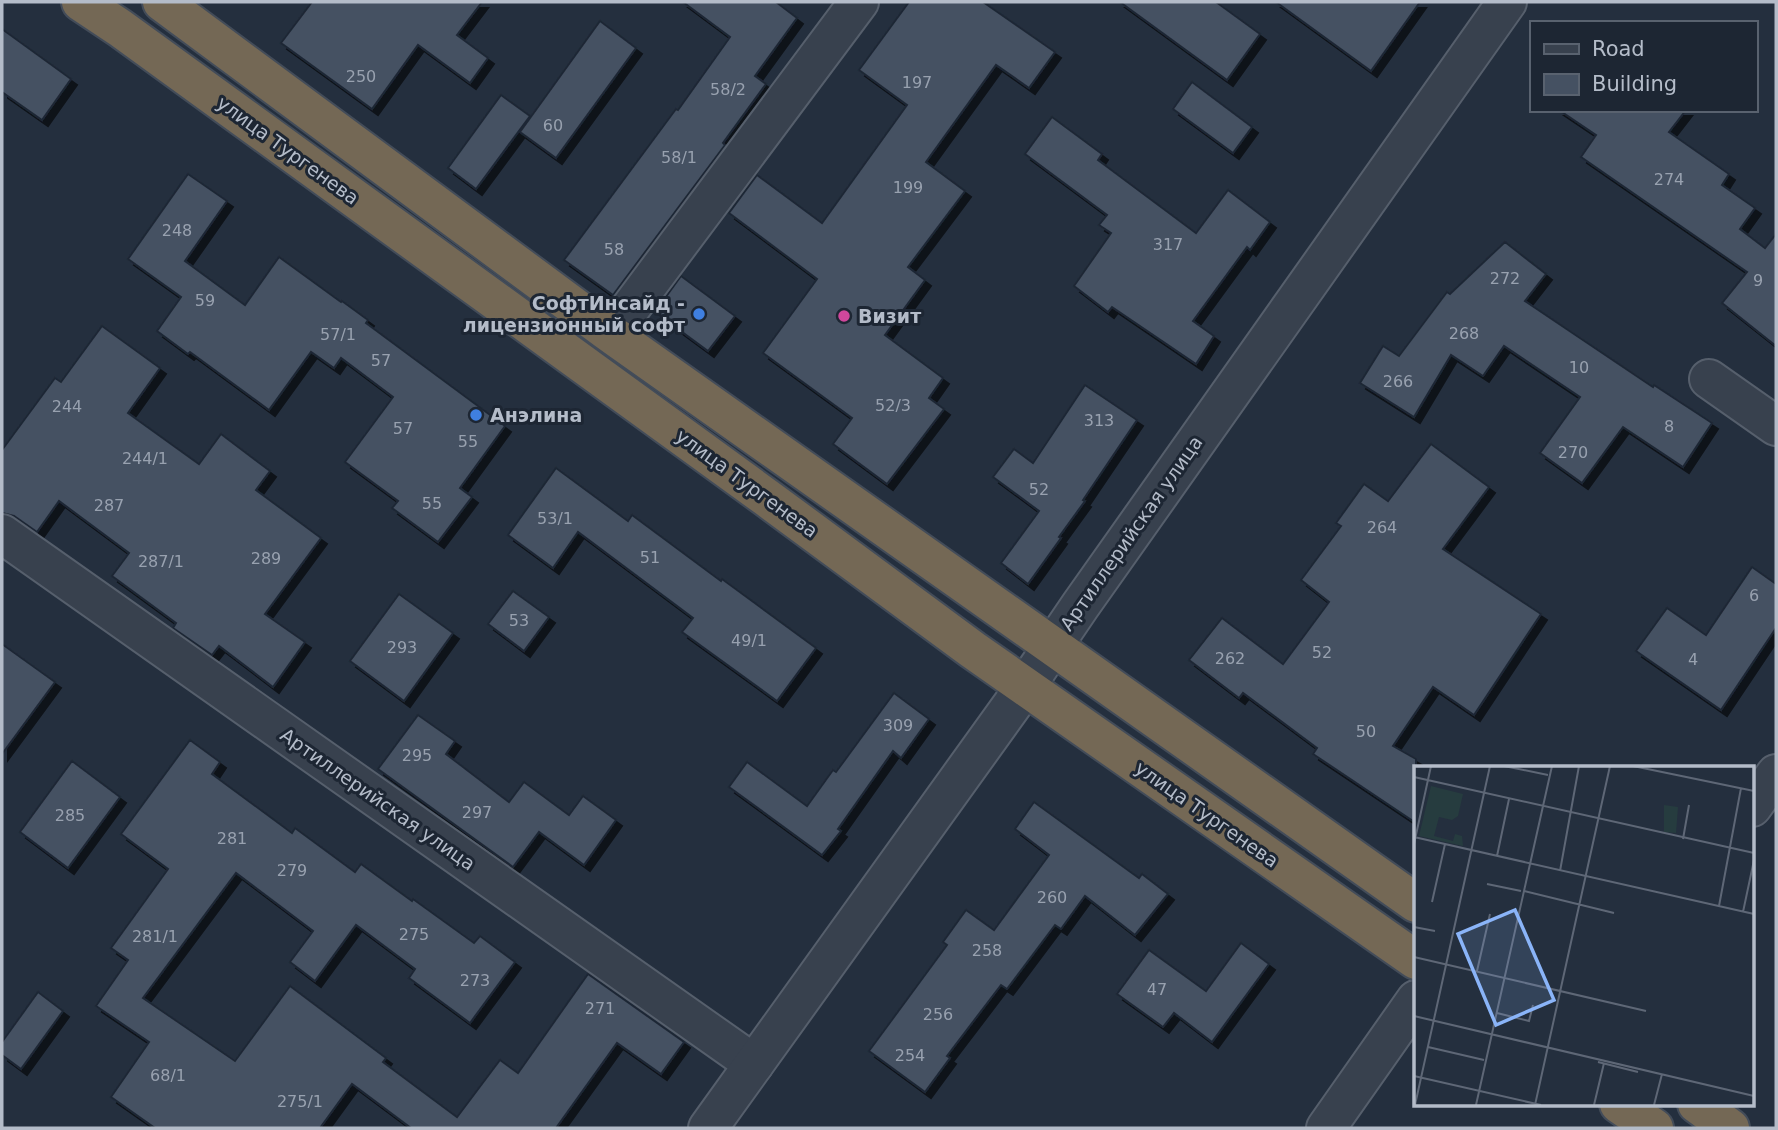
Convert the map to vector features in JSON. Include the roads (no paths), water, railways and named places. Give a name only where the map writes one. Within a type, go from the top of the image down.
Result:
[{"type":"highway","name":"улица Тургенева","points":[[81,2],[1025,687],[1414,959]]},
{"type":"highway","points":[[162,2],[611,334],[1414,902]]},
{"type":"highway","points":[[1622,1106],[1654,1128]]},
{"type":"highway","points":[[1700,1106],[1730,1128]]},
{"type":"street","points":[[611,334],[859,2]]},
{"type":"street","name":"Артиллерийская улица","points":[[708,1128],[1025,687],[1507,2]]},
{"type":"street","points":[[1709,379],[1776,426]]},
{"type":"street","name":"Артиллерийская улица","points":[[2,534],[754,1064]]},
{"type":"street","points":[[1754,804],[1776,774]]},
{"type":"street","points":[[1326,1128],[1414,1003]]},
{"type":"place","name":"СофтИнсайд - лицензионный софт","points":[[699,314]]},
{"type":"place","name":"Визит","points":[[844,316]]},
{"type":"place","name":"Анэлина","points":[[476,415]]}]
